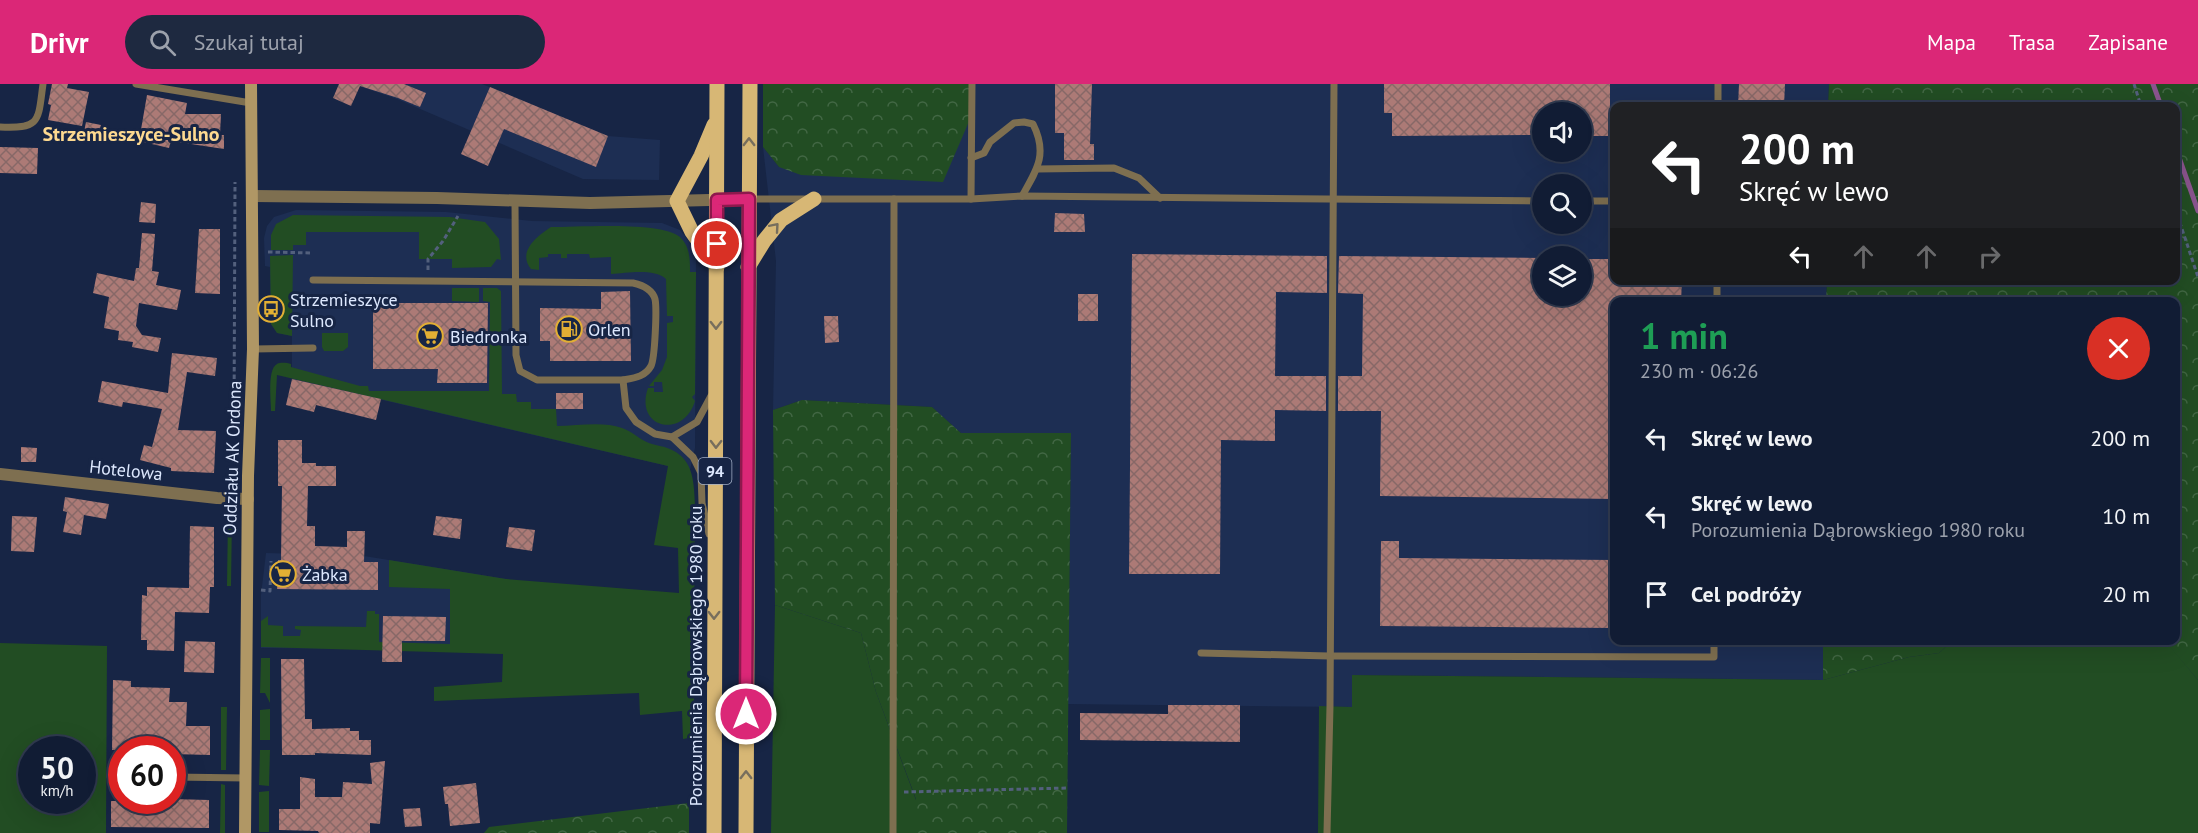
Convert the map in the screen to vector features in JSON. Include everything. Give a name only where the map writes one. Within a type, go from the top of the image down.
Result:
[{"type":"main road","name":"Porozumienia Dąbrowskiego 1980 roku","points":[[714,833],[717,84]]},
{"type":"main road","name":"94","points":[[746,833],[750,84]]},
{"type":"main road","points":[[717,120],[677,201],[693,232],[717,267]]},
{"type":"main road","points":[[748,267],[764,241],[781,220],[814,199]]},
{"type":"street","name":"Oddziału AK Ordona","points":[[245,833],[248,499],[253,349],[251,84]]},
{"type":"street","points":[[252,196],[447,198],[590,203],[749,199]]},
{"type":"street","name":"Hotelowa","points":[[0,474],[217,498],[248,499]]},
{"type":"lane","points":[[0,127],[22,128],[33,124],[38,116],[43,84]]},
{"type":"lane","points":[[136,84],[251,103]]},
{"type":"lane","points":[[971,199],[972,84]]},
{"type":"lane","points":[[1327,833],[1334,84]]},
{"type":"lane","points":[[1718,84],[1718,102]]},
{"type":"lane","points":[[971,158],[984,153],[990,142],[1014,123],[1033,124],[1041,138],[1037,169],[1022,196]]},
{"type":"lane","points":[[1037,169],[1114,168],[1139,178],[1160,198]]},
{"type":"lane","points":[[749,199],[971,199],[1022,196],[1532,201]]},
{"type":"lane","points":[[893,833],[894,199]]},
{"type":"lane","points":[[1592,201],[1610,201]]},
{"type":"lane","points":[[313,280],[428,280],[515,281],[633,283],[645,286],[654,298],[655,356],[643,376],[623,380],[537,380],[520,371],[516,354],[515,281],[515,202]]},
{"type":"lane","points":[[253,349],[313,348]]},
{"type":"lane","points":[[623,380],[626,408],[636,422],[656,434],[672,437],[693,457],[701,473],[702,503],[714,557]]},
{"type":"lane","points":[[672,437],[697,422],[716,386]]},
{"type":"lane","points":[[1201,653],[1329,656],[1714,657],[1714,645]]},
{"type":"lane","points":[[186,777],[246,778]]},
{"type":"path","points":[[2133,84],[2140,102]]},
{"type":"path","points":[[234,429],[235,178]]},
{"type":"path","points":[[428,280],[428,259],[444,241],[458,216]]},
{"type":"path","points":[[2180,223],[2198,277]]},
{"type":"path","points":[[268,252],[313,253]]},
{"type":"path","points":[[259,590],[270,591],[271,561]]},
{"type":"path","points":[[893,792],[1067,788]]},
{"type":"shaded area","points":[[353,84],[482,84],[608,136],[660,140],[659,180],[583,179],[397,99]]},
{"type":"shaded area","points":[[970,84],[1829,84],[1828,102],[1610,102],[1610,285],[1827,285],[1826,297],[1610,297],[1610,645],[1823,645],[1823,680],[1352,675],[1352,707],[1068,704],[1071,433],[961,433],[932,407],[802,400],[773,410],[776,261],[763,147],[779,167]]},
{"type":"shaded area","points":[[296,210],[446,212],[532,221],[662,223],[680,230],[692,245],[696,260],[695,448],[689,474],[668,466],[292,379],[292,336],[277,333],[271,324],[270,267],[265,266],[264,238],[267,226],[274,217]]},
{"type":"shaded area","points":[[266,553],[364,556],[506,579],[503,654],[402,649],[261,648],[261,595]]},
{"type":"green space","points":[[763,84],[970,84],[970,119],[943,182],[801,175],[779,167],[763,147]]},
{"type":"green space","points":[[1829,84],[2198,84],[2198,680],[2168,645],[2180,645],[2180,297],[1826,297],[1827,285],[2180,285],[2180,102],[1828,102]]},
{"type":"green space","points":[[293,215],[450,217],[485,222],[499,239],[501,260],[497,259],[491,267],[452,268],[452,259],[419,259],[419,232],[306,232],[306,245],[293,245],[293,250],[271,250],[271,235],[276,224]]},
{"type":"green space","points":[[599,226],[656,229],[680,237],[686,245],[690,272],[696,272],[695,394],[692,397],[695,401],[689,413],[681,421],[671,425],[654,420],[648,412],[646,402],[648,388],[654,388],[654,392],[663,392],[662,382],[654,382],[654,386],[649,386],[662,370],[667,357],[667,323],[673,322],[673,316],[667,316],[666,279],[648,272],[611,274],[611,257],[590,258],[589,254],[567,254],[567,258],[561,258],[561,254],[548,254],[548,257],[539,258],[539,270],[531,269],[527,263],[527,251],[540,235],[551,227]]},
{"type":"green space","points":[[293,255],[292,336],[277,333],[271,324],[270,256]]},
{"type":"green space","points":[[452,288],[479,288],[479,302],[452,301]]},
{"type":"green space","points":[[483,288],[497,288],[501,291],[502,394],[516,394],[517,402],[531,402],[531,409],[556,409],[557,426],[598,424],[626,429],[646,442],[679,454],[689,466],[695,506],[692,508],[695,512],[694,632],[692,637],[694,639],[694,737],[683,739],[682,711],[640,715],[639,693],[434,701],[434,687],[502,682],[503,654],[261,647],[261,621],[268,616],[268,625],[283,626],[283,636],[300,636],[301,630],[295,629],[295,626],[366,627],[367,611],[375,611],[375,614],[379,614],[379,642],[450,644],[450,589],[389,587],[389,560],[506,579],[679,593],[678,548],[654,545],[668,466],[277,375],[275,411],[271,411],[272,372],[274,367],[280,363],[291,364],[291,367],[360,386],[368,386],[369,391],[489,391],[490,302],[483,301]]},
{"type":"green space","points":[[322,333],[348,333],[348,347],[343,351],[324,351]]},
{"type":"green space","points":[[802,400],[932,407],[961,433],[1071,433],[1067,833],[916,833],[916,799],[876,692],[861,633],[775,605],[773,410]]},
{"type":"green space","points":[[232,515],[231,586],[227,586],[228,516]]},
{"type":"green space","points":[[775,605],[861,633],[876,692],[916,800],[916,833],[771,833]]},
{"type":"green space","points":[[0,643],[107,646],[106,833],[0,833]]},
{"type":"green space","points":[[1823,645],[1948,645],[1939,653],[1909,657],[1823,680]]},
{"type":"green space","points":[[1948,645],[2169,645],[2198,680],[2198,833],[1318,833],[1319,706],[1352,707],[1352,675],[1823,680],[1909,657],[1939,653]]},
{"type":"green space","points":[[261,658],[270,658],[270,703],[265,693],[260,693]]},
{"type":"green space","points":[[221,707],[227,707],[226,770],[221,770]]},
{"type":"green space","points":[[270,709],[270,740],[260,740],[260,710]]},
{"type":"green space","points":[[260,750],[270,750],[269,786],[259,785]]},
{"type":"green space","points":[[221,784],[225,785],[225,833],[220,833]]},
{"type":"green space","points":[[269,791],[269,832],[259,832],[259,792]]},
{"type":"green space","points":[[689,803],[689,833],[484,833],[489,827]]},
{"type":"building","points":[[52,84],[68,84],[67,88],[89,92],[82,126],[48,120]]},
{"type":"building","points":[[339,84],[404,84],[426,93],[420,107],[360,86],[351,106],[333,98]]},
{"type":"building","points":[[1055,84],[1092,84],[1090,144],[1094,144],[1094,160],[1064,160],[1064,133],[1055,133]]},
{"type":"building","points":[[1384,84],[1610,84],[1610,136],[1592,136],[1592,102],[1532,102],[1532,135],[1392,136],[1392,113],[1384,113]]},
{"type":"building","points":[[1739,84],[1785,84],[1784,102],[1738,102]]},
{"type":"building","points":[[490,87],[608,136],[596,167],[504,129],[488,166],[461,154]]},
{"type":"building","points":[[147,95],[187,103],[185,114],[221,114],[220,135],[224,135],[224,149],[171,141],[169,148],[139,141]]},
{"type":"building","points":[[86,122],[101,125],[98,140],[83,137]]},
{"type":"building","points":[[0,147],[38,148],[37,174],[0,173]]},
{"type":"building","points":[[141,202],[156,204],[155,223],[139,222]]},
{"type":"building","points":[[1055,213],[1084,214],[1085,232],[1054,232]]},
{"type":"building","points":[[199,229],[220,229],[220,294],[195,293]]},
{"type":"building","points":[[142,233],[155,234],[152,271],[159,272],[156,285],[181,290],[177,310],[139,303],[136,326],[142,335],[161,338],[158,352],[132,347],[133,342],[118,340],[119,331],[104,328],[109,297],[93,293],[97,273],[134,281],[136,268],[139,268]]},
{"type":"building","points":[[1132,254],[1327,256],[1327,293],[1276,292],[1275,376],[1326,376],[1326,411],[1275,410],[1275,441],[1221,440],[1220,574],[1129,574]]},
{"type":"building","points":[[1339,256],[1532,258],[1532,306],[1592,306],[1592,259],[1610,259],[1610,285],[1682,285],[1681,297],[1610,297],[1610,499],[1380,496],[1381,411],[1338,411],[1338,376],[1362,376],[1363,294],[1338,293]]},
{"type":"building","points":[[630,291],[631,361],[550,361],[550,341],[540,341],[540,308],[601,309],[601,292]]},
{"type":"building","points":[[1078,294],[1098,294],[1098,321],[1078,321]]},
{"type":"building","name":"Biedronka","points":[[373,303],[488,303],[487,383],[437,383],[438,369],[373,369]]},
{"type":"building","points":[[824,316],[838,316],[839,342],[825,343]]},
{"type":"building","points":[[172,353],[217,358],[215,376],[187,372],[178,430],[216,431],[214,473],[171,471],[171,468],[140,460],[144,445],[152,447],[162,409],[123,402],[122,407],[98,402],[102,381],[168,393]]},
{"type":"building","points":[[292,379],[381,399],[376,420],[316,405],[314,412],[286,405]]},
{"type":"building","points":[[556,393],[583,393],[583,409],[556,409]]},
{"type":"building","points":[[278,440],[302,440],[302,463],[336,466],[336,486],[308,486],[307,526],[315,526],[315,546],[347,547],[347,531],[365,531],[364,562],[378,562],[378,590],[277,589],[278,560],[281,560],[282,486],[278,486]]},
{"type":"building","points":[[21,447],[37,448],[36,462],[21,462]]},
{"type":"building","points":[[65,497],[109,504],[106,519],[84,515],[81,535],[63,532],[67,512],[63,511]]},
{"type":"building","points":[[12,516],[37,517],[34,552],[11,551]]},
{"type":"building","points":[[436,516],[462,519],[460,539],[433,535]]},
{"type":"building","points":[[190,526],[214,527],[214,587],[210,587],[209,613],[175,612],[174,651],[147,650],[147,640],[141,640],[142,595],[147,596],[147,587],[189,588]]},
{"type":"building","points":[[509,527],[535,530],[532,551],[506,547]]},
{"type":"building","points":[[1381,541],[1399,541],[1399,558],[1610,560],[1610,628],[1380,626]]},
{"type":"building","points":[[383,616],[446,617],[445,641],[402,641],[402,662],[382,662]]},
{"type":"building","points":[[185,641],[215,642],[214,673],[184,672]]},
{"type":"building","points":[[281,659],[304,659],[305,719],[312,719],[312,729],[350,728],[350,731],[359,731],[359,740],[371,740],[371,755],[315,753],[315,755],[282,755]]},
{"type":"building","points":[[113,680],[131,681],[131,687],[170,688],[169,702],[187,702],[186,726],[210,726],[210,755],[186,754],[186,736],[112,736]]},
{"type":"building","points":[[1168,705],[1240,705],[1240,742],[1080,740],[1080,713],[1168,714]]},
{"type":"building","points":[[385,761],[380,824],[370,823],[370,833],[279,830],[279,809],[300,809],[300,777],[315,779],[315,797],[342,797],[343,782],[372,784],[370,763]]},
{"type":"building","points":[[476,783],[480,823],[450,826],[448,804],[445,804],[443,787]]},
{"type":"building","points":[[186,799],[209,800],[209,828],[111,827],[111,814],[186,814]]},
{"type":"building","points":[[420,808],[422,826],[405,827],[403,809]]},
{"type":"waterway","points":[[2153,84],[2160,102]]},
{"type":"waterway","points":[[2180,160],[2198,211]]},
{"type":"place","name":"Strzemieszyce Sulno","points":[[271,309]]},
{"type":"place","name":"Orlen","points":[[569,329]]},
{"type":"place","name":"Biedronka","points":[[430,336]]},
{"type":"place","name":"Żabka","points":[[283,574]]},
{"type":"district","name":"Strzemieszyce-Sulno","points":[[131,134]]},
{"type":"route","points":[[717,244],[717,200],[749,199],[746,714]]}]
